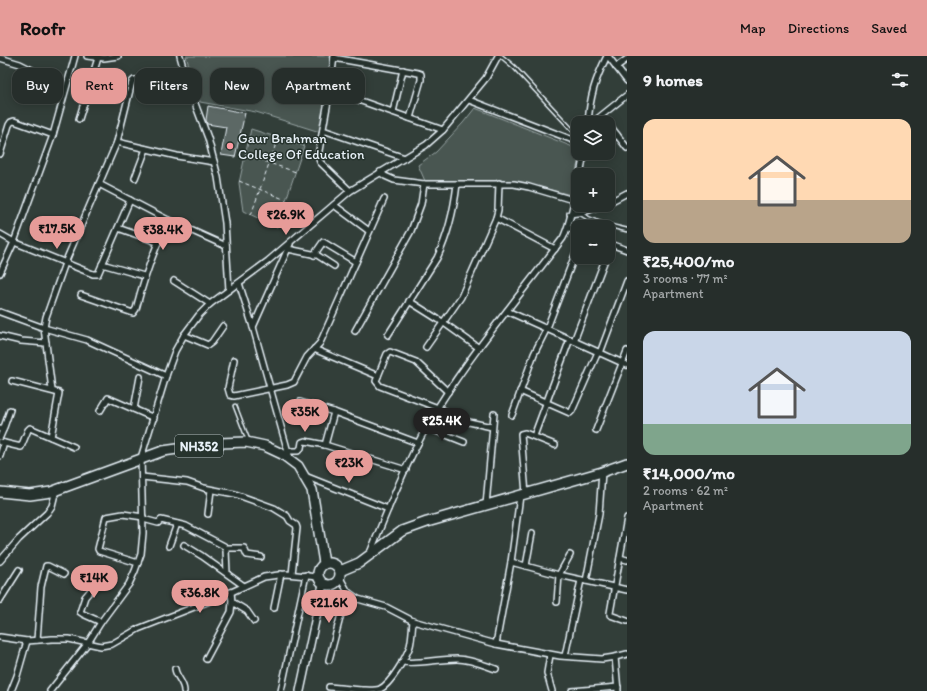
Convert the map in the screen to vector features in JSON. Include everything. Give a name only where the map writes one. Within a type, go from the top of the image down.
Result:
[{"type":"highway","name":"NH352","points":[[0,492],[30,495],[56,490],[163,451],[220,443],[249,443],[265,446],[282,454],[289,455],[298,466],[312,490],[324,563]]},
{"type":"highway","points":[[340,575],[335,564],[328,562],[324,563],[318,569],[321,580],[328,585],[335,583],[340,575],[369,556],[402,531],[427,522],[602,472],[627,463]]},
{"type":"street","points":[[0,273],[14,242],[53,134],[75,56]]},
{"type":"street","points":[[86,56],[98,58],[118,56]]},
{"type":"street","points":[[180,56],[183,68]]},
{"type":"street","points":[[51,691],[88,643],[128,584],[138,563],[141,554],[143,533],[141,458],[166,376],[175,352],[184,335],[199,315],[210,304],[290,243],[350,191],[426,145],[443,130],[486,78],[499,56]]},
{"type":"street","points":[[589,116],[592,90],[607,56],[627,81]]},
{"type":"street","points":[[333,68],[334,57],[418,72],[422,77],[410,118]]},
{"type":"street","points":[[0,58],[12,59],[29,68]]},
{"type":"street","points":[[79,119],[98,58]]},
{"type":"street","points":[[616,67],[627,59]]},
{"type":"street","points":[[393,112],[403,70]]},
{"type":"street","points":[[52,390],[44,328],[46,317],[65,263],[117,142],[131,86],[135,80]]},
{"type":"street","points":[[602,115],[627,95]]},
{"type":"street","points":[[469,100],[571,139]]},
{"type":"street","points":[[365,102],[443,130]]},
{"type":"street","points":[[195,104],[208,138],[218,177],[225,223],[229,290]]},
{"type":"street","points":[[328,104],[318,153],[319,159],[350,191]]},
{"type":"street","points":[[0,154],[11,122],[14,121],[53,134]]},
{"type":"street","points":[[323,130],[405,158]]},
{"type":"street","points":[[615,132],[627,148]]},
{"type":"street","points":[[117,142],[177,156],[214,162]]},
{"type":"street","points":[[135,178],[146,149]]},
{"type":"street","points":[[380,172],[390,179],[424,184],[500,183],[530,187],[571,199]]},
{"type":"street","points":[[426,347],[461,297],[496,218],[500,183]]},
{"type":"street","points":[[99,184],[168,220],[226,246]]},
{"type":"street","points":[[355,331],[411,231],[419,210],[424,184]]},
{"type":"street","points":[[388,335],[437,258],[443,245],[455,200],[457,184]]},
{"type":"street","points":[[615,199],[627,193]]},
{"type":"street","points":[[234,360],[228,388],[230,395],[236,396],[287,385],[294,382],[307,357],[320,343],[384,198]]},
{"type":"street","points":[[0,234],[14,242],[65,263],[98,274],[130,200]]},
{"type":"street","points":[[334,206],[369,231]]},
{"type":"street","points":[[369,556],[388,509],[426,427],[448,392],[479,348],[555,249],[569,228],[571,210]]},
{"type":"street","points":[[570,214],[582,212]]},
{"type":"street","points":[[496,218],[555,249]]},
{"type":"street","points":[[81,295],[133,313],[136,309],[144,276],[157,242],[168,220]]},
{"type":"street","points":[[118,228],[157,242]]},
{"type":"street","points":[[253,327],[290,243]]},
{"type":"street","points":[[314,255],[321,244],[324,243],[356,262]]},
{"type":"street","points":[[615,245],[627,250]]},
{"type":"street","points":[[288,249],[314,255],[334,266]]},
{"type":"street","points":[[102,264],[144,276]]},
{"type":"street","points":[[512,415],[534,354],[547,328],[571,264]]},
{"type":"street","points":[[534,436],[603,264]]},
{"type":"street","points":[[174,281],[210,304]]},
{"type":"street","points":[[520,391],[569,413],[571,412],[599,353],[627,281]]},
{"type":"street","points":[[239,283],[289,455],[298,451],[301,448],[302,442],[304,441],[324,445],[406,470]]},
{"type":"street","points":[[409,301],[444,323],[479,348]]},
{"type":"street","points":[[507,311],[625,364]]},
{"type":"street","points":[[0,312],[44,328],[87,340],[166,376]]},
{"type":"street","points":[[184,335],[208,345],[224,326]]},
{"type":"street","points":[[0,336],[21,341],[46,343]]},
{"type":"street","points":[[314,349],[378,376]]},
{"type":"street","points":[[596,430],[625,364],[627,351]]},
{"type":"street","points":[[448,392],[416,362],[390,352],[386,354],[376,381],[378,385],[438,408],[469,422],[492,427]]},
{"type":"street","points":[[134,409],[140,377]]},
{"type":"street","points":[[12,381],[52,390],[60,394],[51,437]]},
{"type":"street","points":[[100,411],[108,398],[154,418]]},
{"type":"street","points":[[300,402],[334,412],[418,443]]},
{"type":"street","points":[[0,437],[10,410]]},
{"type":"street","points":[[324,445],[334,412]]},
{"type":"street","points":[[486,505],[494,414]]},
{"type":"street","points":[[426,427],[464,442]]},
{"type":"street","points":[[0,456],[2,442],[21,446],[30,428],[74,447]]},
{"type":"street","points":[[496,644],[523,495],[521,436],[523,432],[556,445]]},
{"type":"street","points":[[565,656],[599,514],[602,472]]},
{"type":"street","points":[[304,476],[388,509]]},
{"type":"street","points":[[142,477],[187,482],[212,490],[229,492],[274,508],[287,516],[297,528],[292,574]]},
{"type":"street","points":[[0,561],[19,539],[47,513],[52,506],[56,490]]},
{"type":"street","points":[[208,514],[212,490]]},
{"type":"street","points":[[138,563],[99,551],[98,549],[106,517],[123,514],[143,518],[157,523],[161,520],[177,524],[190,528],[225,548],[244,548],[247,555],[261,557]]},
{"type":"street","points":[[627,518],[610,615],[627,621]]},
{"type":"street","points":[[169,546],[177,524]]},
{"type":"street","points":[[526,566],[532,532]]},
{"type":"street","points":[[184,545],[244,586]]},
{"type":"street","points":[[225,548],[227,573]]},
{"type":"street","points":[[557,602],[558,575],[570,555]]},
{"type":"street","points":[[620,558],[627,560]]},
{"type":"street","points":[[511,562],[558,575],[627,590]]},
{"type":"street","points":[[37,640],[41,587],[46,566],[64,574]]},
{"type":"street","points":[[0,600],[19,570]]},
{"type":"street","points":[[97,574],[91,590],[85,597],[80,612],[101,622]]},
{"type":"street","points":[[274,608],[281,574]]},
{"type":"street","points":[[0,637],[27,641],[69,639],[102,646],[112,644],[138,629],[231,592],[264,577],[281,574],[306,575],[321,580],[300,691]]},
{"type":"street","points":[[282,691],[306,575]]},
{"type":"street","points":[[340,575],[348,592],[358,599],[393,610],[413,620],[496,644],[565,656],[602,658],[627,654]]},
{"type":"street","points":[[206,659],[229,616],[232,607],[231,592]]},
{"type":"street","points":[[329,660],[348,592]]},
{"type":"street","points":[[232,602],[247,611],[254,621]]},
{"type":"street","points":[[329,687],[346,690],[372,691],[379,690],[386,685],[408,652],[413,620]]},
{"type":"street","points":[[11,691],[27,641]]},
{"type":"street","points":[[550,654],[547,673],[552,691]]},
{"type":"street","points":[[572,691],[618,689],[615,657]]},
{"type":"street","points":[[402,662],[416,663],[462,659],[496,669]]},
{"type":"street","points":[[175,669],[176,674],[183,683],[184,691]]},
{"type":"lane","points":[[499,56],[514,67],[571,128]]},
{"type":"lane","points":[[579,213],[595,221],[627,230]]},
{"type":"lane","points":[[236,406],[249,443]]},
{"type":"path","points":[[251,215],[278,138]]},
{"type":"path","points":[[245,155],[296,172]]},
{"type":"path","points":[[239,181],[286,200]]},
{"type":"shaded area","points":[[186,56],[331,56],[330,68],[272,68],[272,104],[325,104],[320,132],[256,112],[211,104],[264,104],[264,68],[210,68],[210,104],[202,102],[202,68],[190,68]]},
{"type":"shaded area","points":[[475,108],[571,146],[571,160],[578,160],[577,168],[571,168],[571,195],[520,182],[425,181],[418,165],[436,152]]},
{"type":"shaded area","points":[[251,129],[304,146],[277,227],[243,211],[239,183]]},
{"type":"building","points":[[208,106],[245,113],[235,157],[221,155],[226,127],[207,124],[206,120]]},
{"type":"place","name":"Gaur Brahman College Of Education","points":[[230,146]]}]
